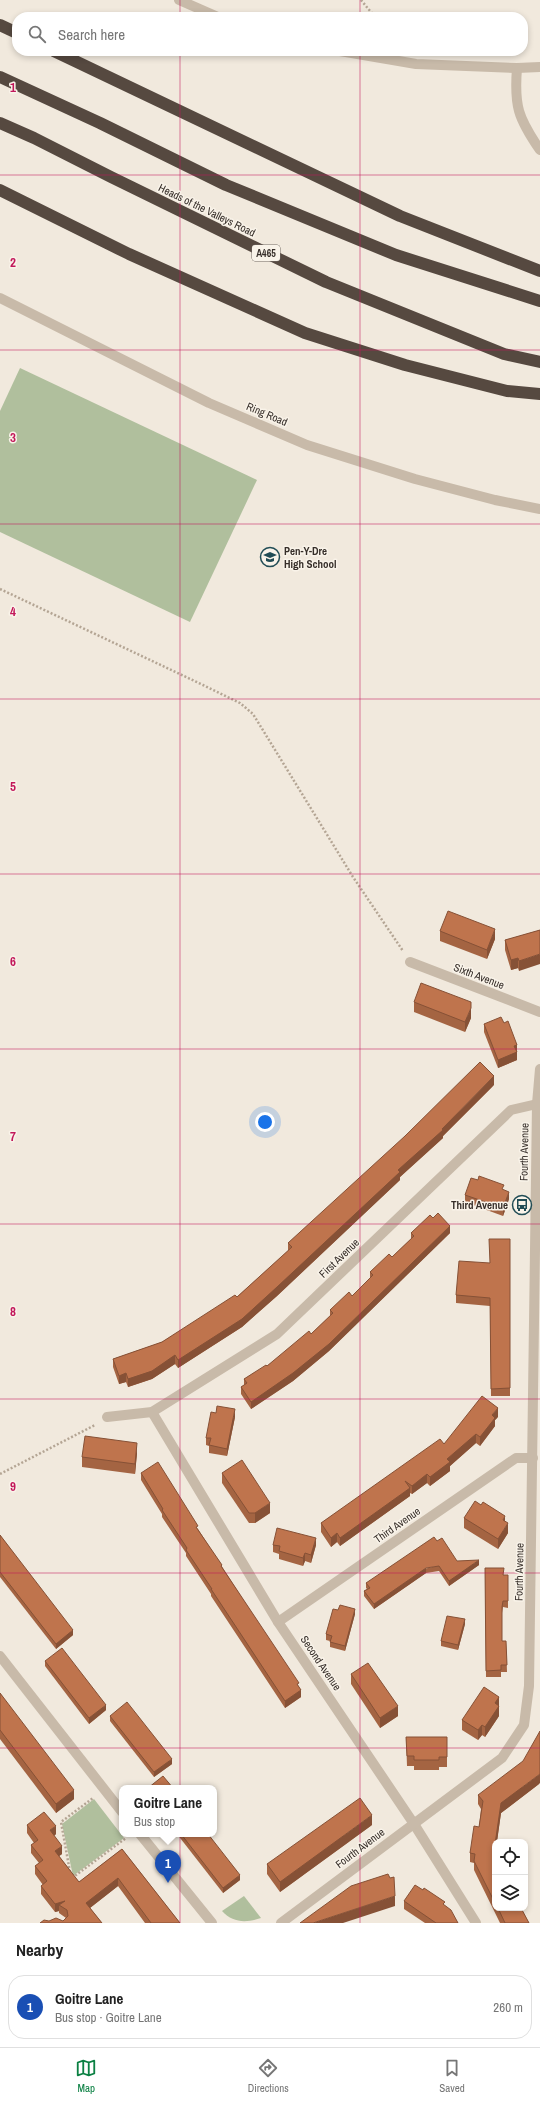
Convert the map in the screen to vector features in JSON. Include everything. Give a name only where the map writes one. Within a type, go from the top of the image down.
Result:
[{"type":"highway","points":[[0,25],[12,31]]},
{"type":"highway","points":[[64,56],[400,216],[540,270]]},
{"type":"highway","points":[[0,77],[100,123],[226,185],[396,255],[540,301]]},
{"type":"highway","name":"Heads of the Valleys Road","points":[[0,123],[34,138],[326,282],[504,354],[540,362]]},
{"type":"highway","points":[[0,190],[129,254],[305,333],[405,365],[507,391],[540,394]]},
{"type":"street","points":[[179,0],[207,12]]},
{"type":"street","points":[[369,56],[416,64],[517,68],[540,67]]},
{"type":"street","points":[[517,68],[515,94],[523,125],[540,150]]},
{"type":"street","name":"Ring Road","points":[[0,298],[209,403],[306,445],[422,481],[495,500],[540,509]]},
{"type":"street","name":"Sixth Avenue","points":[[410,962],[540,1012]]},
{"type":"street","points":[[537,1104],[540,1069]]},
{"type":"street","name":"Fourth Avenue","points":[[281,1923],[502,1758],[524,1725],[529,1686],[536,1362],[537,1104]]},
{"type":"street","name":"First Avenue","points":[[107,1417],[152,1412],[277,1334],[511,1110],[537,1104]]},
{"type":"street","name":"Second Avenue","points":[[152,1412],[278,1622],[414,1824],[476,1923]]},
{"type":"street","name":"Third Avenue","points":[[278,1622],[516,1458],[533,1458]]},
{"type":"street","points":[[0,1656],[119,1808]]},
{"type":"street","points":[[142,1837],[212,1923]]},
{"type":"path","points":[[361,0],[371,12]]},
{"type":"path","points":[[0,589],[240,703],[253,714],[353,877],[410,962]]},
{"type":"path","points":[[0,1474],[88,1430],[107,1417]]},
{"type":"path","points":[[104,1789],[60,1822],[72,1878],[127,1837]]},
{"type":"green space","points":[[20,368],[257,480],[190,622],[0,532],[0,411]]},
{"type":"green space","points":[[94,1799],[119,1832],[119,1837],[124,1838],[73,1876],[62,1824]]},
{"type":"green space","points":[[244,1896],[261,1918],[250,1921],[240,1921],[231,1918],[222,1911]]},
{"type":"building","points":[[448,911],[495,929],[487,950],[440,931]]},
{"type":"building","points":[[540,930],[540,954],[519,961],[518,958],[511,960],[505,940]]},
{"type":"building","points":[[421,983],[471,1002],[471,1008],[465,1022],[414,1002]]},
{"type":"building","points":[[501,1017],[504,1023],[508,1021],[517,1045],[514,1046],[517,1052],[498,1060],[484,1024]]},
{"type":"building","points":[[480,1062],[494,1076],[442,1129],[443,1130],[398,1170],[400,1172],[242,1319],[178,1360],[175,1355],[152,1371],[128,1379],[126,1373],[119,1376],[113,1359],[162,1342],[235,1295],[237,1297],[292,1247],[288,1243],[405,1136]]},
{"type":"building","points":[[479,1176],[504,1185],[502,1189],[509,1192],[503,1208],[465,1195],[471,1178],[478,1180]]},
{"type":"building","points":[[438,1213],[450,1226],[329,1344],[293,1373],[251,1402],[241,1387],[247,1383],[244,1379],[266,1365],[267,1366],[309,1331],[311,1334],[333,1313],[330,1310],[349,1292],[352,1296],[373,1275],[370,1272],[389,1254],[392,1257],[414,1236],[411,1233],[430,1215],[433,1218]]},
{"type":"building","points":[[489,1239],[510,1239],[510,1388],[491,1389],[490,1298],[456,1295],[459,1261],[490,1263]]},
{"type":"building","points":[[482,1396],[498,1408],[492,1415],[495,1418],[480,1437],[476,1434],[447,1459],[450,1462],[430,1477],[427,1474],[412,1486],[405,1481],[410,1488],[340,1538],[337,1533],[331,1538],[321,1523],[440,1439],[444,1444]]},
{"type":"building","points":[[217,1406],[235,1409],[227,1449],[209,1445],[211,1438],[206,1438],[211,1412],[216,1413]]},
{"type":"building","points":[[85,1436],[137,1443],[135,1464],[82,1457]]},
{"type":"building","points":[[242,1460],[270,1503],[255,1513],[249,1513],[222,1473]]},
{"type":"building","points":[[158,1462],[198,1526],[196,1527],[299,1683],[297,1684],[301,1690],[285,1701],[186,1550],[187,1548],[162,1510],[163,1509],[141,1473]]},
{"type":"building","points":[[475,1501],[481,1505],[483,1502],[505,1516],[503,1520],[508,1523],[498,1539],[464,1518]]},
{"type":"building","points":[[277,1528],[316,1538],[311,1555],[305,1553],[303,1558],[279,1551],[280,1546],[273,1545]]},
{"type":"building","points":[[0,1535],[73,1630],[56,1644],[0,1572]]},
{"type":"building","points":[[434,1537],[437,1541],[442,1538],[457,1561],[479,1560],[449,1581],[439,1566],[426,1568],[374,1604],[364,1591],[370,1588],[366,1583]]},
{"type":"building","points":[[485,1568],[504,1568],[503,1575],[508,1575],[508,1601],[503,1601],[502,1607],[502,1641],[506,1641],[507,1665],[501,1665],[501,1670],[486,1671]]},
{"type":"building","points":[[340,1605],[355,1609],[345,1646],[330,1642],[332,1636],[326,1634],[333,1609],[338,1610]]},
{"type":"building","points":[[447,1616],[465,1619],[458,1645],[441,1641]]},
{"type":"building","points":[[62,1648],[106,1705],[89,1718],[45,1661]]},
{"type":"building","points":[[368,1663],[398,1706],[380,1718],[351,1674]]},
{"type":"building","points":[[484,1687],[499,1697],[495,1703],[499,1706],[485,1727],[482,1725],[478,1730],[462,1720]]},
{"type":"building","points":[[0,1693],[74,1790],[56,1804],[0,1730]]},
{"type":"building","points":[[127,1702],[172,1759],[154,1772],[110,1716]]},
{"type":"building","points":[[540,1731],[540,1774],[501,1803],[496,1839],[492,1839],[492,1897],[474,1861],[475,1854],[470,1853],[474,1826],[479,1827],[483,1801],[478,1795],[523,1761]]},
{"type":"building","points":[[406,1737],[447,1737],[447,1757],[439,1757],[439,1760],[414,1760],[414,1756],[407,1756]]},
{"type":"building","points":[[163,1776],[170,1785],[152,1785]]},
{"type":"building","points":[[360,1798],[372,1815],[280,1882],[267,1864]]},
{"type":"building","points":[[44,1812],[56,1826],[50,1830],[62,1846],[55,1851],[79,1882],[122,1849],[180,1923],[151,1923],[118,1878],[86,1903],[102,1923],[40,1923],[44,1920],[49,1921],[56,1918],[63,1921],[68,1916],[67,1910],[59,1905],[65,1901],[55,1904],[41,1886],[47,1881],[35,1866],[43,1860],[31,1845],[38,1840],[27,1825]]},
{"type":"building","points":[[183,1837],[210,1837],[240,1875],[223,1888]]},
{"type":"building","points":[[388,1874],[390,1878],[394,1877],[395,1896],[313,1923],[300,1923],[351,1886]]},
{"type":"building","points":[[415,1885],[423,1890],[424,1888],[445,1902],[443,1904],[451,1910],[458,1923],[436,1923],[404,1901]]},
{"type":"building","points":[[499,1911],[523,1911],[529,1923],[505,1923]]},
{"type":"place","name":"Pen-Y-Dre High School","points":[[270,557]]},
{"type":"place","name":"Third Avenue","points":[[522,1205]]},
{"type":"place","name":"Goitre Lane","points":[[168,1883]]}]
